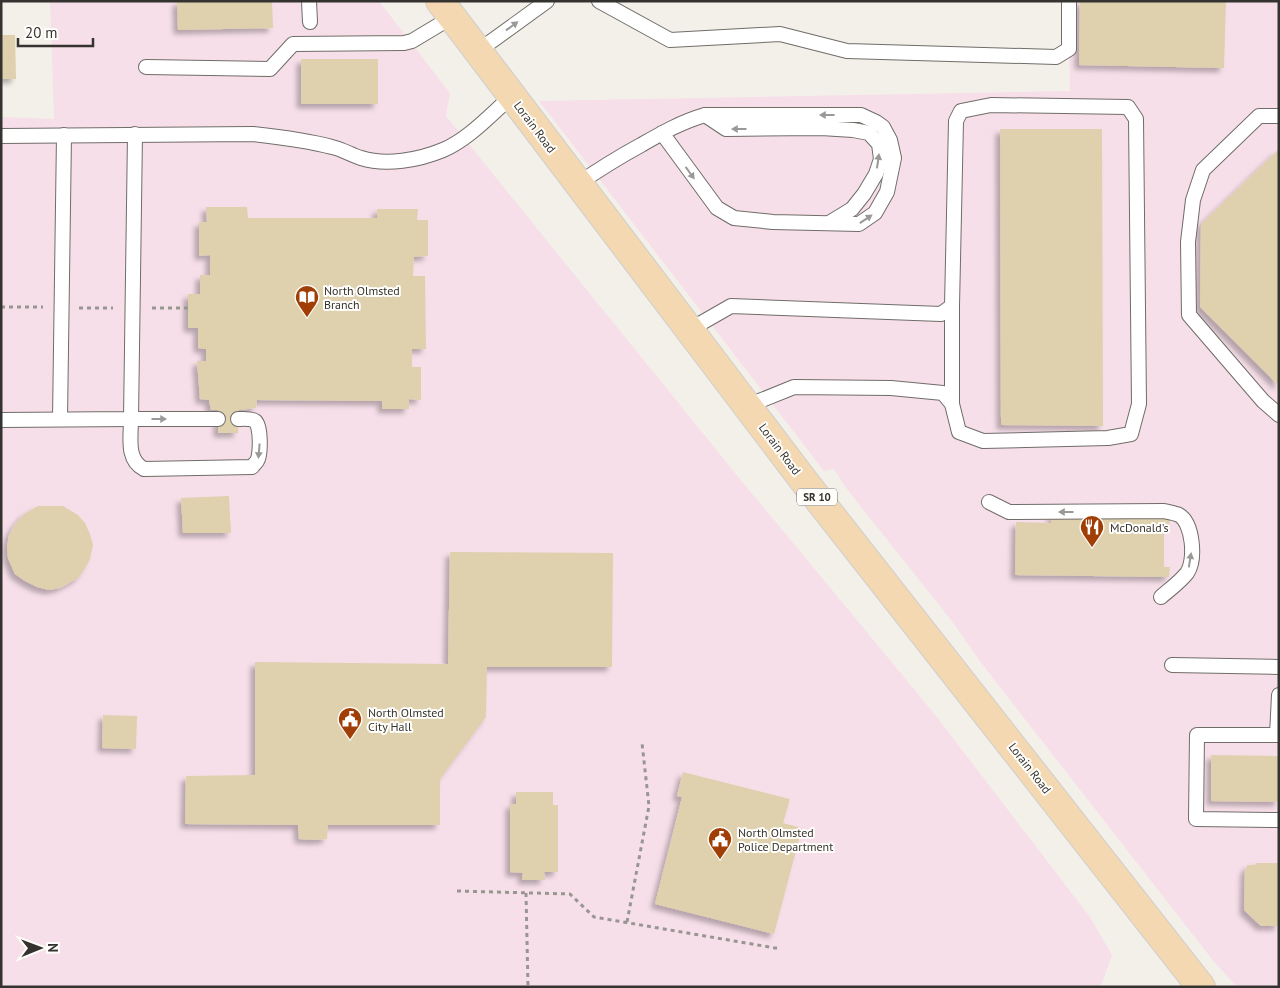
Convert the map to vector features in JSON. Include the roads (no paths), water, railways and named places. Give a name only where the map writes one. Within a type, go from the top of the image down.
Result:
[{"type":"main road","name":"Lorain Road","points":[[449,9],[478,51],[747,406],[1201,987]]},
{"type":"lane","points":[[309,1],[310,22]]},
{"type":"lane","points":[[478,51],[547,1]]},
{"type":"lane","points":[[600,1],[670,40],[780,34],[847,51],[1056,57],[1069,49],[1069,1]]},
{"type":"lane","points":[[146,67],[270,69],[293,44],[404,43],[412,41],[449,9]]},
{"type":"lane","points":[[1,136],[253,134],[294,138],[335,148],[362,158],[389,162],[418,158],[444,150],[468,135],[512,96]]},
{"type":"lane","points":[[991,105],[1128,107],[1136,119],[1139,404],[1132,434],[1108,438],[983,441],[959,432],[952,404],[956,121],[961,111],[991,105]]},
{"type":"lane","points":[[578,184],[602,167],[662,133],[685,121],[705,115],[862,115],[883,128],[890,140],[894,158],[887,192],[875,213],[859,224],[773,222],[734,218],[717,208],[662,133]]},
{"type":"lane","points":[[705,115],[726,129],[821,128],[869,133],[879,144],[880,159],[876,174],[852,209],[828,223]]},
{"type":"lane","points":[[1279,116],[1259,116],[1203,170],[1193,200],[1188,242],[1189,315],[1263,401],[1279,415]]},
{"type":"lane","points":[[135,134],[131,452],[138,466],[144,469],[252,467],[260,455],[259,426],[250,419],[238,419]]},
{"type":"lane","points":[[60,419],[64,135]]},
{"type":"lane","points":[[689,330],[731,306],[940,314],[952,306]]},
{"type":"lane","points":[[747,406],[794,387],[891,388],[943,393],[952,404]]},
{"type":"lane","points":[[1,420],[218,419]]},
{"type":"lane","points":[[989,502],[1009,512],[1164,511],[1178,514],[1190,531],[1192,543],[1188,571],[1161,597]]},
{"type":"lane","points":[[1172,665],[1279,667]]},
{"type":"lane","points":[[1279,695],[1278,735],[1197,735],[1196,819],[1279,820]]},
{"type":"place","name":"North Olmsted Branch","points":[[307,318]]},
{"type":"place","name":"McDonald's","points":[[1092,548]]},
{"type":"place","name":"North Olmsted City Hall","points":[[350,740]]},
{"type":"place","name":"North Olmsted Police Department","points":[[720,860]]}]
